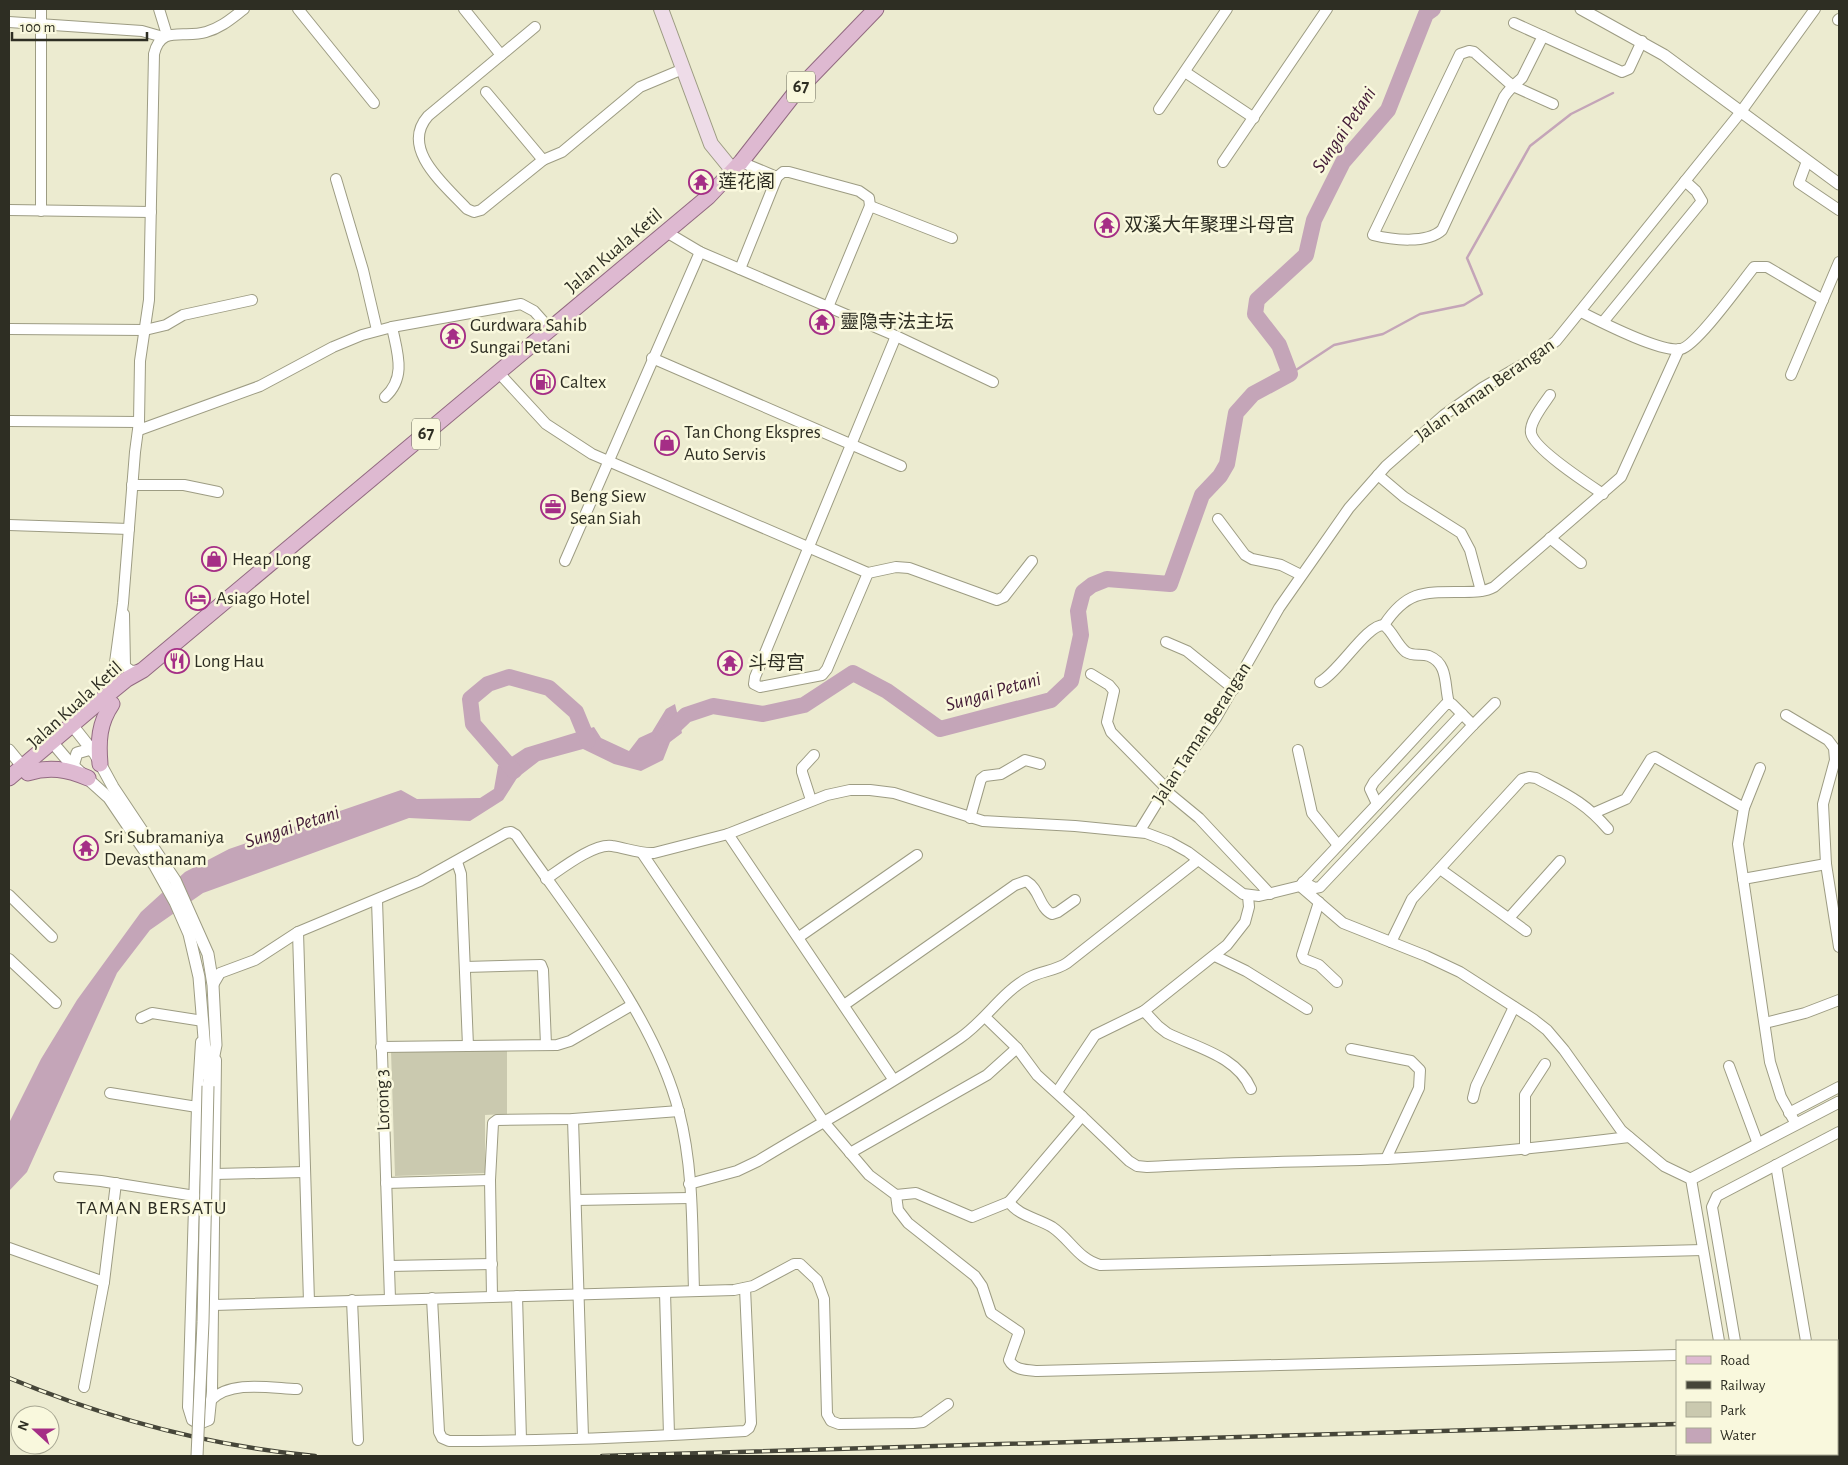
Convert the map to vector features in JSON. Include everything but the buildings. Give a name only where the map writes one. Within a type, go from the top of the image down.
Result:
[{"type":"main road","points":[[661,9],[711,144],[737,167]]},
{"type":"main road","name":"Jalan Kuala Ketil","points":[[9,789],[25,770],[143,670],[708,198],[737,167],[796,93],[876,9]]},
{"type":"main road","points":[[100,764],[98,746],[100,728],[109,700]]},
{"type":"main road","points":[[25,770],[58,769],[88,778]]},
{"type":"main road","name":"Jalan Kuala Ketil","points":[[9,778],[25,770]]},
{"type":"street","points":[[41,9],[41,211]]},
{"type":"street","points":[[159,9],[165,36]]},
{"type":"street","points":[[9,22],[152,32],[165,36],[199,34],[213,30],[244,9]]},
{"type":"street","points":[[298,9],[374,103]]},
{"type":"street","points":[[464,9],[501,56]]},
{"type":"street","points":[[1159,109],[1227,9]]},
{"type":"street","points":[[1223,162],[1327,9]]},
{"type":"street","points":[[1581,9],[1642,42],[1839,184]]},
{"type":"street","name":"Jalan Taman Berangan","points":[[1139,832],[1165,789],[1216,718],[1262,637],[1301,574],[1349,508],[1378,475],[1423,432],[1465,400],[1544,351],[1581,312],[1740,113],[1815,9]]},
{"type":"street","points":[[1514,23],[1622,72],[1629,69],[1642,42]]},
{"type":"street","points":[[535,27],[423,122],[418,136],[421,154],[442,182],[467,209],[474,212],[481,210],[542,160],[562,152],[640,87],[683,69]]},
{"type":"street","points":[[109,700],[123,603],[132,485],[139,426],[140,362],[150,291],[152,68],[156,46],[165,36]]},
{"type":"street","points":[[1543,36],[1526,70],[1513,86],[1504,97],[1442,230],[1435,236],[1428,238],[1398,238],[1373,235],[1460,54],[1469,51],[1474,52],[1513,86],[1554,104]]},
{"type":"street","points":[[1185,72],[1254,118]]},
{"type":"street","points":[[486,92],[542,160]]},
{"type":"street","points":[[1807,161],[1799,183],[1839,210]]},
{"type":"street","points":[[737,167],[777,177]]},
{"type":"street","points":[[740,269],[777,177],[783,172],[859,191],[869,198],[870,206],[828,307]]},
{"type":"street","points":[[336,179],[363,270],[376,330]]},
{"type":"street","points":[[1603,322],[1702,200],[1696,191],[1685,181]]},
{"type":"street","points":[[870,206],[952,238]]},
{"type":"street","points":[[9,210],[151,212]]},
{"type":"street","points":[[668,233],[700,252],[896,336],[993,382]]},
{"type":"street","points":[[565,561],[606,461],[700,252]]},
{"type":"street","points":[[1791,375],[1839,262]]},
{"type":"street","points":[[1320,682],[1337,670],[1374,628],[1384,625],[1399,604],[1418,595],[1481,592],[1494,587],[1572,517],[1621,477],[1679,350],[1694,341],[1754,267],[1766,267],[1823,300]]},
{"type":"street","points":[[9,329],[145,330],[166,325],[183,315],[252,300]]},
{"type":"street","points":[[9,420],[139,426],[260,386],[333,347],[376,330],[521,304],[534,311],[551,330]]},
{"type":"street","points":[[1581,312],[1658,346],[1679,350]]},
{"type":"street","points":[[385,397],[393,390],[400,368],[392,326]]},
{"type":"street","points":[[868,573],[827,669],[822,675],[816,678],[757,686],[754,684],[755,677],[896,336]]},
{"type":"street","points":[[652,358],[851,446],[901,466]]},
{"type":"street","points":[[499,373],[546,424],[571,442],[606,461],[808,549],[868,573],[896,566],[909,568],[997,600],[1004,597],[1032,561]]},
{"type":"street","points":[[1550,395],[1533,424],[1531,432],[1534,438],[1556,461],[1602,494]]},
{"type":"street","points":[[1378,475],[1416,506],[1461,533],[1470,550],[1481,592]]},
{"type":"street","points":[[132,485],[184,485],[218,492]]},
{"type":"street","points":[[1218,519],[1245,555],[1252,559],[1281,565],[1301,574]]},
{"type":"street","points":[[9,525],[129,529]]},
{"type":"street","points":[[1550,538],[1581,563]]},
{"type":"street","points":[[123,603],[126,633],[125,666],[131,671],[143,670]]},
{"type":"street","points":[[1384,625],[1404,650],[1416,655],[1429,656],[1438,661],[1445,676],[1449,703],[1473,725]]},
{"type":"street","points":[[1166,642],[1187,651],[1234,689]]},
{"type":"street","points":[[1090,674],[1113,688],[1114,695],[1108,722],[1111,732],[1165,789],[1200,818],[1270,894]]},
{"type":"street","points":[[1377,804],[1370,789],[1374,782],[1449,703]]},
{"type":"street","points":[[1301,884],[1315,888],[1320,887],[1494,703]]},
{"type":"street","points":[[546,879],[598,847],[611,846],[654,854],[728,834],[811,800],[850,790],[870,790],[894,793],[970,818],[1139,832],[1170,842],[1248,896],[1270,894],[1301,884],[1462,714]]},
{"type":"street","points":[[1786,715],[1828,740],[1834,748],[1835,760],[1823,804],[1826,864],[1836,904],[1839,947]]},
{"type":"street","points":[[75,729],[100,764],[166,885],[208,954],[213,985],[216,1045],[214,1305],[210,1415],[206,1422],[199,1424],[192,1420],[188,1407],[198,1064],[204,1034]]},
{"type":"street","points":[[55,746],[73,766],[106,794],[130,821]]},
{"type":"street","points":[[73,766],[78,753],[91,749]]},
{"type":"street","points":[[9,750],[25,770]]},
{"type":"street","points":[[1298,750],[1312,813],[1338,845]]},
{"type":"street","points":[[811,800],[802,768],[814,755]]},
{"type":"street","points":[[1594,813],[1626,799],[1651,759],[1655,757],[1744,808]]},
{"type":"street","points":[[970,818],[981,779],[985,776],[1001,774],[1025,760],[1040,764]]},
{"type":"street","points":[[1760,768],[1744,808],[1738,836],[1775,1081],[1796,1124]]},
{"type":"street","points":[[1391,942],[1412,900],[1522,779],[1529,777],[1579,801],[1594,813],[1608,829]]},
{"type":"street","points":[[213,985],[220,973],[255,960],[298,932],[377,900],[457,862],[506,833],[511,832],[516,835],[632,1005],[655,1050],[679,1111],[688,1156],[694,1290]]},
{"type":"street","points":[[728,834],[893,1079]]},
{"type":"street","points":[[642,853],[824,1122],[869,1175],[896,1195],[902,1216],[975,1276],[982,1286],[991,1313],[1020,1332],[1009,1360],[1012,1365],[1025,1370],[1676,1355]]},
{"type":"street","points":[[799,937],[917,855]]},
{"type":"street","points":[[690,1184],[737,1171],[824,1122],[957,1040],[1022,982],[1038,974],[1058,969],[1067,963],[1198,860]]},
{"type":"street","points":[[1509,918],[1560,861]]},
{"type":"street","points":[[457,862],[461,874],[468,1046]]},
{"type":"street","points":[[1743,879],[1826,864]]},
{"type":"street","points":[[1440,869],[1526,931]]},
{"type":"street","points":[[844,1005],[1021,882],[1031,884],[1045,908],[1052,914],[1075,900]]},
{"type":"street","points":[[1301,884],[1343,923],[1426,956],[1460,972],[1533,1019],[1553,1037],[1614,1122],[1664,1166],[1691,1179]]},
{"type":"street","points":[[9,895],[52,937]]},
{"type":"street","points":[[1057,1092],[1096,1035],[1144,1011],[1215,956],[1238,933],[1249,907],[1248,896]]},
{"type":"street","name":"Lorong 3","points":[[377,900],[390,1299]]},
{"type":"street","points":[[1319,902],[1302,956],[1319,965],[1337,982]]},
{"type":"street","points":[[193,932],[199,977],[208,1086],[198,1456]]},
{"type":"street","points":[[298,932],[308,1302]]},
{"type":"street","points":[[1215,956],[1246,970],[1307,1009]]},
{"type":"street","points":[[9,959],[56,1004]]},
{"type":"street","points":[[465,967],[541,965],[543,970],[546,1045]]},
{"type":"street","points":[[1765,1023],[1805,1013],[1839,1000]]},
{"type":"street","points":[[382,1047],[546,1045],[570,1041],[632,1005]]},
{"type":"street","points":[[1473,1098],[1476,1086],[1514,1007]]},
{"type":"street","points":[[1144,1011],[1167,1033],[1233,1065],[1243,1074],[1251,1089]]},
{"type":"street","points":[[141,1018],[152,1013],[203,1021]]},
{"type":"street","points":[[985,1017],[1018,1048],[1036,1075],[1057,1092],[1129,1161],[1137,1166],[1386,1159],[1525,1150],[1629,1137]]},
{"type":"street","points":[[208,1086],[216,1045]]},
{"type":"street","points":[[850,1153],[987,1075],[1018,1048]]},
{"type":"street","points":[[1351,1049],[1408,1060],[1415,1063],[1420,1070],[1419,1088],[1386,1159]]},
{"type":"street","points":[[1525,1150],[1525,1095],[1545,1064]]},
{"type":"street","points":[[1729,1066],[1758,1144]]},
{"type":"street","points":[[1789,1113],[1839,1087]]},
{"type":"street","points":[[110,1093],[197,1107]]},
{"type":"street","points":[[1691,1179],[1839,1102]]},
{"type":"street","points":[[492,1296],[490,1180],[493,1123],[497,1120],[573,1119],[679,1111]]},
{"type":"street","points":[[896,1195],[916,1193],[972,1217],[1009,1202],[1082,1116]]},
{"type":"street","points":[[573,1119],[583,1437]]},
{"type":"street","points":[[1734,1340],[1712,1207],[1713,1200],[1717,1196],[1839,1133],[1839,1137]]},
{"type":"street","points":[[1776,1165],[1806,1340]]},
{"type":"street","points":[[215,1174],[305,1172]]},
{"type":"street","points":[[58,1176],[195,1196]]},
{"type":"street","points":[[1691,1179],[1719,1340]]},
{"type":"street","points":[[386,1183],[490,1180]]},
{"type":"street","points":[[84,1387],[104,1282],[116,1183]]},
{"type":"street","points":[[576,1200],[690,1198]]},
{"type":"street","points":[[1009,1202],[1020,1212],[1052,1227],[1084,1258],[1100,1265],[1703,1250]]},
{"type":"street","points":[[9,1248],[104,1282]]},
{"type":"street","points":[[389,1266],[492,1264]]},
{"type":"street","points":[[214,1305],[745,1288],[794,1264],[806,1267],[816,1280],[824,1299],[827,1414],[835,1424],[923,1422],[948,1404]]},
{"type":"street","points":[[432,1298],[439,1432],[442,1438],[449,1440],[521,1440],[745,1431],[751,1423],[745,1288]]},
{"type":"street","points":[[665,1292],[668,1435]]},
{"type":"street","points":[[517,1296],[521,1440]]},
{"type":"street","points":[[352,1300],[358,1440]]},
{"type":"street","points":[[212,1374],[222,1383],[233,1388]]},
{"type":"street","points":[[211,1400],[221,1392],[233,1388],[297,1388]]},
{"type":"green space","points":[[507,1049],[507,1114],[485,1115],[485,1173],[395,1176],[391,1051]]},
{"type":"water","name":"Sungai Petani","points":[[675,704],[682,733],[670,742],[663,760],[641,771],[614,764],[583,749],[539,761],[517,778],[503,800],[470,821],[409,818],[203,893],[150,930],[117,973],[27,1172],[9,1191],[9,1123],[41,1059],[77,1000],[141,912],[185,872],[229,849],[401,790],[417,799],[480,798],[494,789],[498,766],[525,748],[594,727],[601,738],[629,751],[639,738],[652,732],[666,709]]},
{"type":"waterway","name":"Sungai Petani","points":[[663,737],[686,715],[713,706],[763,714],[804,705],[853,673],[887,691],[940,729],[1051,700],[1071,681],[1081,635],[1078,611],[1083,592],[1092,585],[1107,579],[1170,584],[1202,495],[1220,476],[1227,464],[1236,413],[1253,394],[1290,374],[1279,345],[1255,314],[1257,300],[1306,255],[1314,220],[1343,162],[1388,110],[1426,14],[1433,9]]},
{"type":"waterway","points":[[1290,374],[1334,345],[1383,334],[1420,314],[1464,305],[1482,294],[1467,258],[1530,146],[1571,114],[1613,93]]},
{"type":"waterway","name":"Sungai Petani","points":[[514,771],[473,724],[470,699],[488,684],[509,677],[549,688],[576,712],[588,741]]},
{"type":"railway","points":[[9,1378],[83,1406],[159,1428],[236,1445],[315,1456]]},
{"type":"railway","points":[[602,1456],[1676,1424]]},
{"type":"place","name":"莲花阁","points":[[701,182]]},
{"type":"place","name":"双溪大年聚理斗母宫","points":[[1107,225]]},
{"type":"place","name":"靈隐寺法主坛","points":[[822,322]]},
{"type":"place","name":"Gurdwara Sahib Sungai Petani","points":[[453,336]]},
{"type":"place","name":"Caltex","points":[[543,382]]},
{"type":"place","name":"Tan Chong Ekspres Auto Servis","points":[[667,443]]},
{"type":"place","name":"Beng Siew Sean Siah","points":[[553,507]]},
{"type":"place","name":"Heap Long","points":[[214,559]]},
{"type":"place","name":"Asiago Hotel","points":[[198,598]]},
{"type":"place","name":"Long Hau","points":[[177,661]]},
{"type":"place","name":"斗母宫","points":[[730,663]]},
{"type":"place","name":"Sri Subramaniya Devasthanam","points":[[86,848]]},
{"type":"district","name":"TAMAN BERSATU","points":[[152,1208]]}]
